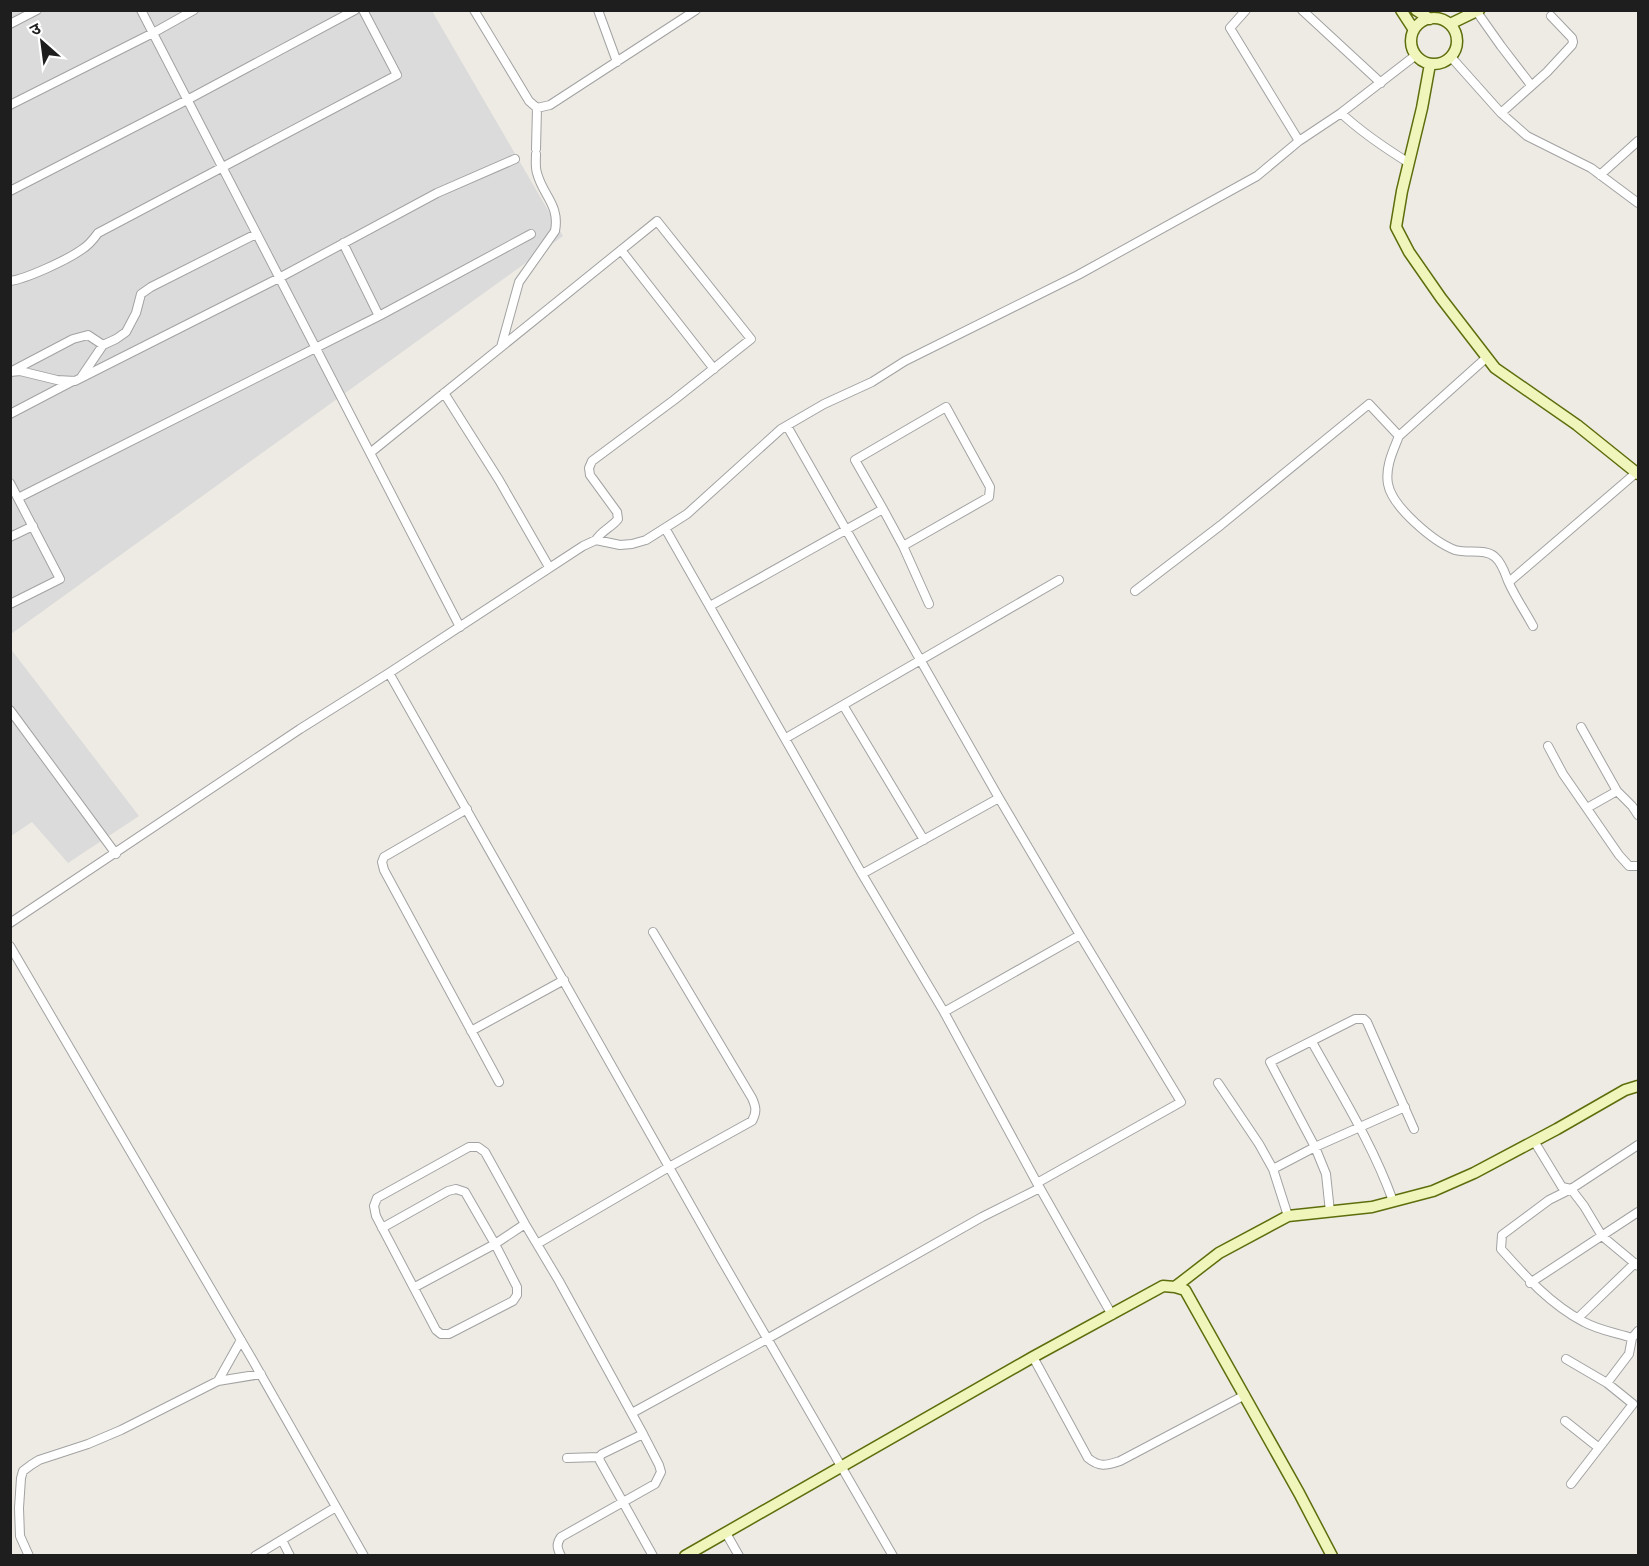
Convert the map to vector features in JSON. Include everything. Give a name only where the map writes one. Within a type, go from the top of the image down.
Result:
[{"type":"street","points":[[10,24],[37,10]]},
{"type":"street","points":[[141,10],[460,627]]},
{"type":"street","points":[[10,105],[194,10]]},
{"type":"street","points":[[10,191],[355,10]]},
{"type":"street","points":[[10,281],[24,279],[72,256],[82,250],[98,233],[397,75],[363,10]]},
{"type":"street","points":[[474,10],[530,101],[537,108],[537,175],[556,215],[555,231],[519,282],[501,347]]},
{"type":"street","points":[[598,10],[617,62]]},
{"type":"street","points":[[537,108],[550,105],[696,10]]},
{"type":"street","points":[[1246,10],[1230,28],[1299,141]]},
{"type":"street","points":[[1302,10],[1380,82]]},
{"type":"street","points":[[1401,10],[1414,30]]},
{"type":"street","points":[[1416,10],[1430,19]]},
{"type":"street","points":[[1450,24],[1478,11],[1531,85]]},
{"type":"street","points":[[1501,112],[1547,72],[1574,42],[1551,16]]},
{"type":"street","points":[[1430,19],[1450,24],[1457,38],[1451,57],[1439,64],[1424,62],[1416,55],[1411,43],[1414,30],[1419,24],[1430,19]]},
{"type":"street","points":[[596,540],[620,545],[646,540],[687,514],[781,429],[824,404],[872,382],[905,361],[1078,275],[1257,176],[1299,141],[1341,113],[1416,55]]},
{"type":"street","points":[[1451,57],[1474,84],[1527,136],[1599,175],[1638,203]]},
{"type":"street","points":[[1430,64],[1396,227],[1409,252],[1434,289],[1495,368],[1577,425],[1637,473],[1509,582]]},
{"type":"street","points":[[1341,113],[1366,135],[1409,163]]},
{"type":"street","points":[[1599,175],[1638,141]]},
{"type":"street","points":[[10,414],[279,278],[437,193],[515,159]]},
{"type":"street","points":[[10,923],[300,729],[549,567],[596,540],[618,519],[617,512],[590,475],[589,468],[592,462],[751,339],[657,221],[370,453]]},
{"type":"street","points":[[78,379],[103,345],[126,332],[136,313],[141,294],[256,234]]},
{"type":"street","points":[[15,496],[316,348],[531,234]]},
{"type":"street","points":[[344,243],[379,316]]},
{"type":"street","points":[[621,250],[714,369]]},
{"type":"street","points":[[10,372],[74,339],[88,335],[103,345]]},
{"type":"street","points":[[1486,358],[1399,436],[1387,470],[1388,485],[1397,503],[1435,540],[1456,550],[1483,552],[1496,558],[1533,626]]},
{"type":"street","points":[[10,372],[20,371],[57,380],[78,379]]},
{"type":"street","points":[[444,393],[499,480],[549,567]]},
{"type":"street","points":[[1135,591],[1221,525],[1369,404],[1399,436]]},
{"type":"street","points":[[903,546],[989,497],[990,487],[946,408],[855,460],[903,546],[929,604]]},
{"type":"street","points":[[632,1413],[767,1340],[1181,1102],[999,798],[787,426]]},
{"type":"street","points":[[10,483],[60,579],[10,604]]},
{"type":"street","points":[[710,606],[883,510]]},
{"type":"street","points":[[10,537],[33,526]]},
{"type":"street","points":[[665,528],[862,874],[944,1012],[1112,1315]]},
{"type":"street","points":[[786,738],[1059,580]]},
{"type":"street","points":[[389,673],[767,1340],[893,1556]]},
{"type":"street","points":[[843,705],[924,840]]},
{"type":"street","points":[[10,710],[116,854]]},
{"type":"street","points":[[1581,727],[1617,791],[1638,815]]},
{"type":"street","points":[[1548,746],[1563,774],[1619,855],[1629,866],[1638,866]]},
{"type":"street","points":[[1587,808],[1617,791]]},
{"type":"street","points":[[862,874],[999,798]]},
{"type":"street","points":[[467,809],[384,857],[382,862],[384,870],[499,1082]]},
{"type":"street","points":[[537,1244],[669,1167],[752,1122],[755,1116],[756,1107],[752,1098],[653,932]]},
{"type":"street","points":[[944,1012],[1080,935]]},
{"type":"street","points":[[10,946],[261,1374],[364,1556]]},
{"type":"street","points":[[471,1031],[564,980]]},
{"type":"street","points":[[1330,1212],[1326,1174],[1315,1146],[1270,1062],[1355,1019],[1364,1018],[1414,1129]]},
{"type":"street","points":[[1312,1042],[1360,1127],[1393,1201]]},
{"type":"street","points":[[1218,1083],[1273,1169],[1288,1216]]},
{"type":"street","points":[[1175,1287],[1219,1253],[1288,1216],[1372,1207],[1433,1191],[1474,1173],[1625,1090],[1638,1086]]},
{"type":"street","points":[[1273,1169],[1315,1146],[1406,1107]]},
{"type":"street","points":[[1534,1141],[1562,1187],[1571,1189],[1602,1236],[1637,1264],[1578,1318]]},
{"type":"street","points":[[1607,1383],[1629,1354],[1636,1334],[1585,1323],[1557,1305],[1530,1283],[1500,1249],[1502,1235],[1549,1200],[1571,1189],[1638,1145]]},
{"type":"street","points":[[382,1228],[448,1191],[456,1188],[465,1192],[517,1287],[517,1295],[513,1301],[449,1334],[441,1334],[436,1330],[382,1228],[374,1209],[377,1198],[469,1147],[478,1147],[485,1152],[632,1413],[661,1472],[655,1484],[561,1538],[557,1543],[561,1556]]},
{"type":"street","points":[[1530,1283],[1638,1212]]},
{"type":"street","points":[[415,1287],[495,1244],[525,1224]]},
{"type":"street","points":[[685,1556],[841,1465],[1163,1286],[1185,1290],[1332,1556]]},
{"type":"street","points":[[218,1381],[241,1340]]},
{"type":"street","points":[[1033,1357],[1088,1458],[1095,1464],[1108,1465],[1120,1461],[1245,1395]]},
{"type":"street","points":[[1566,1359],[1636,1401],[1571,1484]]},
{"type":"street","points":[[29,1556],[19,1526],[23,1471],[39,1460],[88,1444],[138,1422],[218,1381],[261,1374]]},
{"type":"street","points":[[1566,1421],[1599,1448]]},
{"type":"street","points":[[567,1458],[599,1457],[643,1434]]},
{"type":"street","points":[[599,1457],[653,1556]]},
{"type":"street","points":[[255,1556],[336,1507]]},
{"type":"street","points":[[726,1533],[739,1556]]},
{"type":"street","points":[[282,1540],[290,1556]]},
{"type":"shaded area","points":[[11,11],[432,11],[563,236],[11,634]]},
{"type":"shaded area","points":[[10,648],[139,816],[68,863],[32,822],[11,836]]}]
